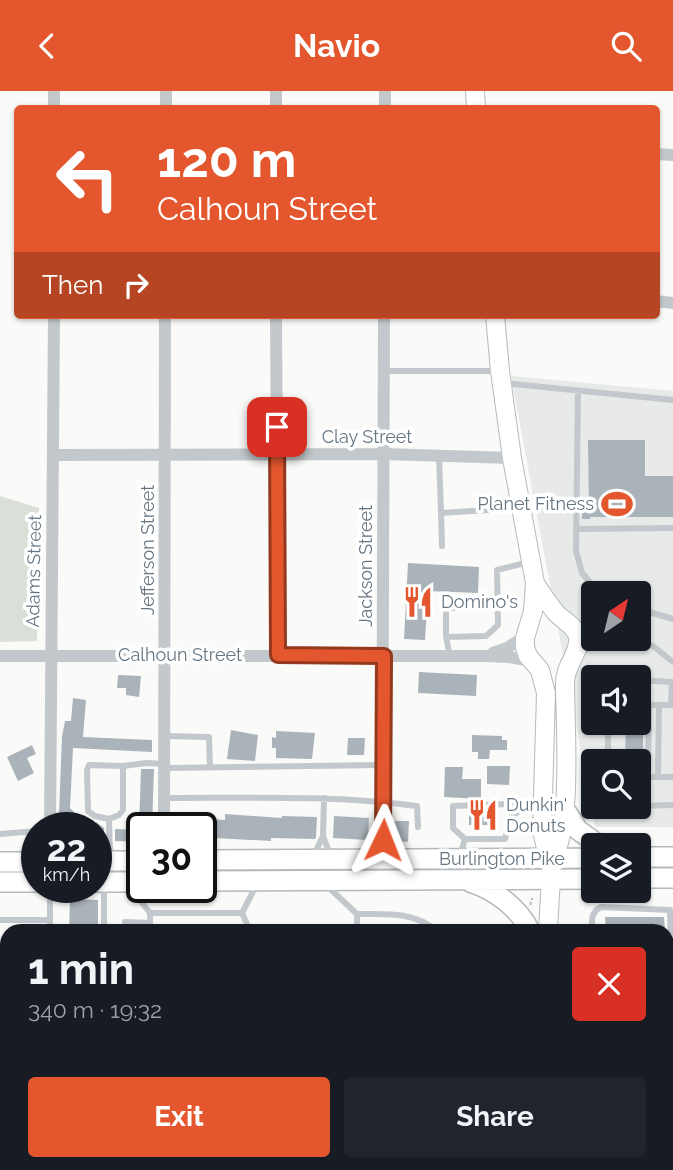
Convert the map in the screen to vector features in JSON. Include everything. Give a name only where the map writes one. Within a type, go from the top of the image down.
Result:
[{"type":"highway","points":[[564,808],[582,833]]},
{"type":"highway","points":[[651,857],[673,857]]},
{"type":"highway","name":"Burlington Pike","points":[[217,860],[517,859],[581,876]]},
{"type":"highway","name":"Burlington Pike","points":[[217,881],[463,879],[551,869],[581,861]]},
{"type":"highway","points":[[0,862],[21,862]]},
{"type":"highway","points":[[651,878],[673,878]]},
{"type":"highway","points":[[463,879],[481,885],[501,898],[526,924]]},
{"type":"highway","points":[[0,882],[21,881]]},
{"type":"main road","points":[[495,319],[512,458],[535,583],[527,652],[542,674],[546,693],[543,840],[551,869]]},
{"type":"main road","points":[[535,583],[560,617],[575,629],[578,645],[565,675],[564,808],[561,836],[551,869],[548,924]]},
{"type":"main road","name":"Calhoun Street","points":[[528,630],[544,617],[560,617]]},
{"type":"main road","name":"Calhoun Street","points":[[534,663],[553,669],[571,660]]},
{"type":"street","name":"Adams Street","points":[[50,812],[54,319]]},
{"type":"street","name":"Jefferson Street","points":[[165,812],[166,319]]},
{"type":"street","points":[[276,319],[278,655]]},
{"type":"street","name":"Jackson Street","points":[[382,859],[384,319]]},
{"type":"street","name":"Clay Street","points":[[54,455],[384,454],[512,458]]},
{"type":"street","name":"Calhoun Street","points":[[486,656],[507,648],[528,630]]},
{"type":"street","name":"Calhoun Street","points":[[0,656],[486,656],[508,657],[534,663]]},
{"type":"lane","points":[[384,371],[501,377],[578,391],[673,400]]},
{"type":"lane","points":[[578,391],[576,551],[580,568],[587,581]]},
{"type":"lane","points":[[439,455],[442,546]]},
{"type":"lane","points":[[441,513],[521,508]]},
{"type":"lane","points":[[576,529],[673,528]]},
{"type":"lane","points":[[446,637],[486,636],[498,625],[497,570],[531,562]]},
{"type":"lane","points":[[450,656],[446,637],[446,608],[498,608]]},
{"type":"lane","points":[[651,613],[673,619]]},
{"type":"lane","points":[[575,629],[581,631]]},
{"type":"lane","points":[[651,645],[673,662]]},
{"type":"lane","name":"Calhoun Street","points":[[571,660],[584,651]]},
{"type":"lane","points":[[651,681],[672,682],[672,705],[651,705]]},
{"type":"lane","points":[[658,776],[659,705]]},
{"type":"lane","points":[[165,736],[209,737],[210,768]]},
{"type":"lane","points":[[89,812],[89,765],[123,767],[146,763],[210,768],[383,765]]},
{"type":"lane","points":[[112,818],[122,810],[123,767]]},
{"type":"lane","points":[[651,777],[673,777]]},
{"type":"lane","points":[[165,797],[384,801],[417,806],[418,827]]},
{"type":"lane","points":[[322,859],[324,798]]},
{"type":"lane","points":[[512,815],[543,799]]},
{"type":"lane","points":[[505,839],[465,839],[453,828],[453,806],[513,804],[505,839],[517,859]]},
{"type":"lane","points":[[651,806],[673,805]]},
{"type":"lane","points":[[0,834],[21,832]]},
{"type":"lane","points":[[322,859],[323,836]]},
{"type":"lane","points":[[459,859],[465,839]]},
{"type":"lane","points":[[242,913],[258,881]]},
{"type":"lane","points":[[322,881],[357,914],[410,916],[427,924]]},
{"type":"lane","points":[[50,903],[50,924]]},
{"type":"lane","points":[[102,903],[103,924]]},
{"type":"lane","points":[[145,903],[150,913],[150,924]]},
{"type":"lane","points":[[592,924],[596,910],[601,908],[670,910],[670,924]]},
{"type":"lane","points":[[150,913],[242,913]]},
{"type":"lane","points":[[242,913],[247,924]]},
{"type":"lane","points":[[357,914],[357,924]]},
{"type":"lane","points":[[0,920],[50,920]]},
{"type":"shaded area","points":[[511,376],[673,391],[673,827],[595,827],[594,819],[651,819],[651,749],[581,749],[581,752]]},
{"type":"shaded area","points":[[0,496],[39,508],[37,641],[0,642]]},
{"type":"building","points":[[588,440],[645,440],[645,476],[673,476],[673,517],[582,519],[582,509],[589,509]]},
{"type":"building","points":[[408,563],[479,567],[478,593],[428,591],[425,640],[404,639]]},
{"type":"building","points":[[419,672],[477,675],[476,696],[418,693]]},
{"type":"building","points":[[118,675],[141,676],[139,697],[126,695],[126,688],[117,688]]},
{"type":"building","points":[[73,698],[86,700],[83,737],[152,740],[152,752],[73,748],[70,808],[74,812],[59,812],[62,736],[65,721],[71,721]]},
{"type":"building","points":[[231,730],[258,735],[255,761],[227,759]]},
{"type":"building","points":[[276,731],[315,733],[312,759],[276,758],[272,737],[276,738]]},
{"type":"building","points":[[472,735],[502,736],[502,740],[507,740],[507,750],[490,750],[489,759],[478,759],[478,752],[472,752]]},
{"type":"building","points":[[626,735],[643,735],[643,749],[625,749]]},
{"type":"building","points":[[348,738],[365,738],[364,755],[347,755]]},
{"type":"building","points":[[32,745],[36,754],[27,758],[34,773],[18,781],[7,757]]},
{"type":"building","points":[[487,766],[510,766],[509,785],[487,784]]},
{"type":"building","points":[[445,767],[463,767],[462,779],[481,779],[481,799],[444,797]]},
{"type":"building","points":[[141,769],[154,769],[153,812],[140,812]]},
{"type":"building","points":[[497,810],[497,825],[469,825],[469,811]]},
{"type":"building","points":[[225,814],[282,818],[317,817],[316,837],[271,838],[271,841],[217,838],[217,819],[225,820]]},
{"type":"building","points":[[334,816],[369,818],[368,840],[333,838]]},
{"type":"building","points":[[394,821],[409,821],[408,842],[393,841]]},
{"type":"building","points":[[115,829],[126,829],[126,841],[115,841]]},
{"type":"building","points":[[70,903],[98,903],[98,924],[69,924]]},
{"type":"building","points":[[605,917],[664,917],[664,924],[606,924]]},
{"type":"place","name":"Planet Fitness","points":[[617,504]]},
{"type":"place","name":"Domino's","points":[[418,602]]},
{"type":"place","name":"Dunkin' Donuts","points":[[483,815]]},
{"type":"route","points":[[277,427],[278,655],[384,656],[383,840]]}]
